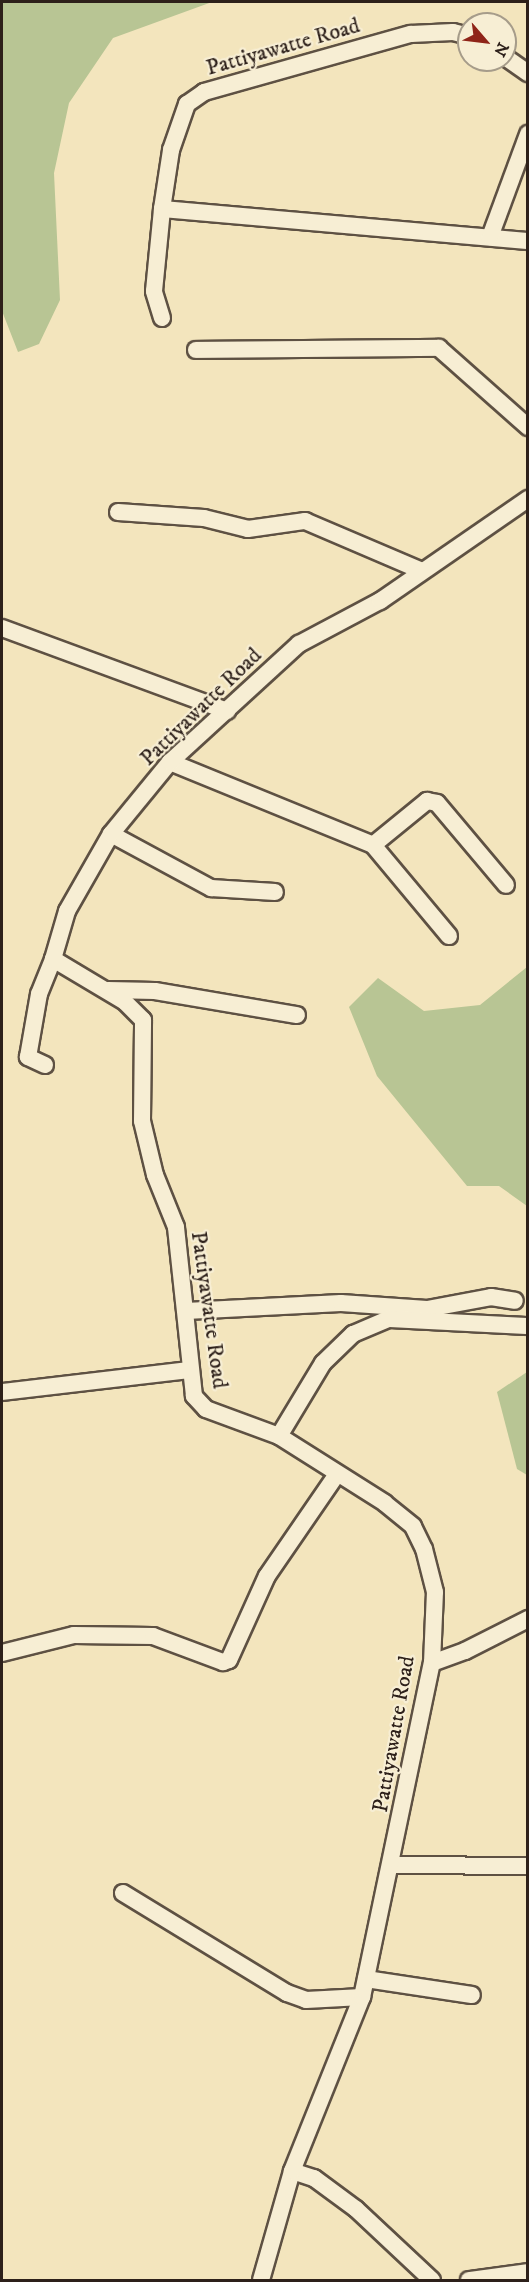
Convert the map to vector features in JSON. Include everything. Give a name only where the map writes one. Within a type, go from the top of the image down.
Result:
[{"type":"street","name":"Pattiyawatte Road","points":[[162,318],[154,291],[162,209],[171,150],[187,104],[204,92],[411,34],[457,33]]},
{"type":"street","points":[[490,237],[528,134]]},
{"type":"street","points":[[162,209],[528,241]]},
{"type":"street","points":[[196,350],[439,348],[528,427]]},
{"type":"street","name":"Pattiyawatte Road","points":[[261,2280],[292,2171],[362,1997],[392,1865],[432,1663],[435,1592],[424,1549],[412,1526],[385,1503],[279,1436],[206,1409],[194,1396],[176,1227],[155,1175],[142,1120],[143,1020],[125,1002],[53,959],[67,911],[111,834],[170,762],[299,644],[380,601],[422,571],[450,556],[528,499]]},
{"type":"street","points":[[118,512],[204,518],[248,529],[305,521],[422,571]]},
{"type":"street","points":[[2,628],[227,711]]},
{"type":"street","points":[[170,762],[373,845],[449,936]]},
{"type":"street","points":[[373,845],[427,801],[437,803],[506,885]]},
{"type":"street","points":[[111,834],[211,888],[275,892]]},
{"type":"street","points":[[45,1065],[28,1057],[39,994],[53,959]]},
{"type":"street","points":[[103,990],[155,991],[297,1015]]},
{"type":"street","points":[[186,1311],[341,1303],[426,1309],[491,1297],[515,1301]]},
{"type":"street","points":[[279,1436],[322,1362],[353,1334],[388,1319],[528,1326]]},
{"type":"street","points":[[2,1392],[190,1370]]},
{"type":"street","points":[[2,1653],[74,1635],[153,1636],[223,1662],[229,1660],[267,1576],[337,1474]]},
{"type":"street","points":[[432,1663],[465,1652],[528,1619]]},
{"type":"street","points":[[392,1865],[528,1866]]},
{"type":"street","points":[[123,1893],[286,1993],[306,2000],[362,1997]]},
{"type":"street","points":[[366,1979],[472,1995]]},
{"type":"street","points":[[292,2171],[314,2178],[356,2209],[432,2280]]},
{"type":"street","points":[[469,2280],[528,2272]]},
{"type":"green space","points":[[2,2],[212,2],[113,38],[69,103],[54,173],[60,300],[39,344],[18,352],[2,311]]},
{"type":"green space","points":[[527,967],[527,1206],[499,1186],[467,1186],[377,1076],[349,1007],[378,978],[424,1011],[480,1005]]},
{"type":"green space","points":[[527,1372],[527,1475],[517,1469],[497,1392]]}]
